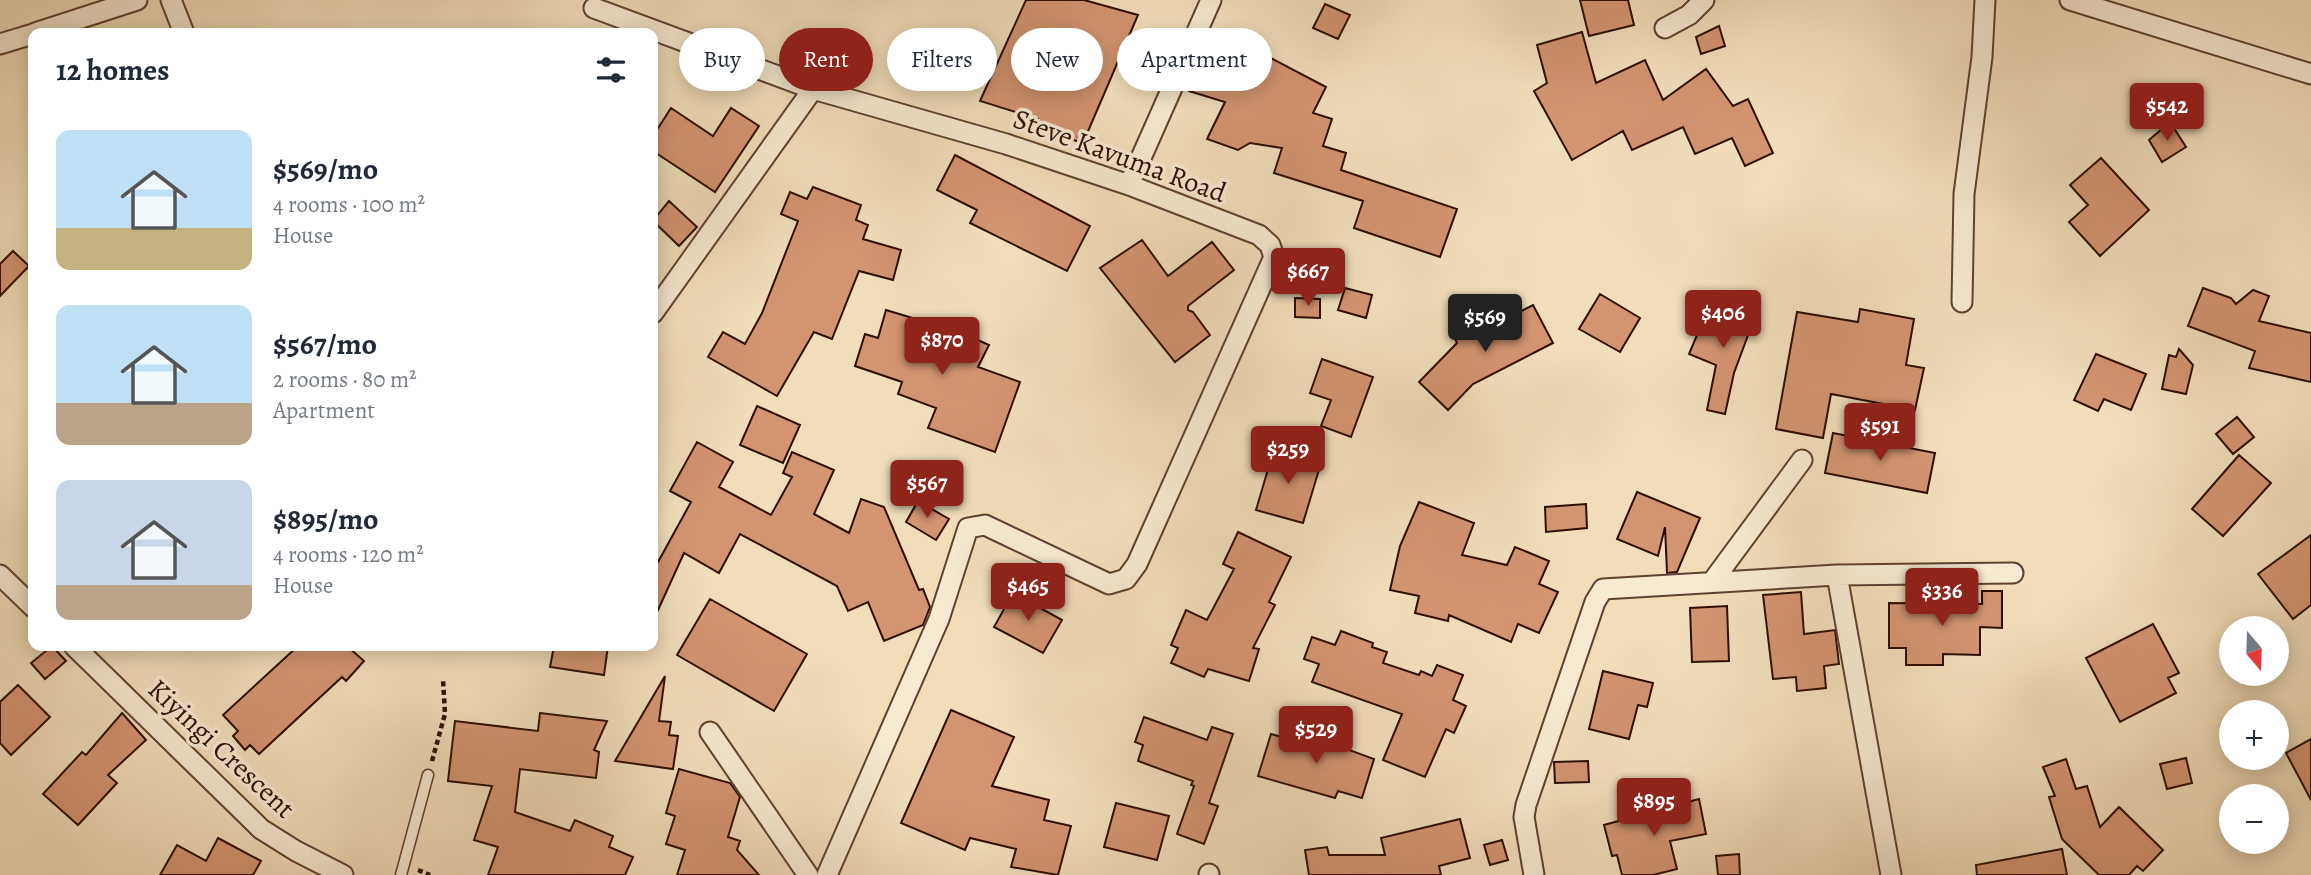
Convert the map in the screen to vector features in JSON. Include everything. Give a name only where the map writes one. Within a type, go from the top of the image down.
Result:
[{"type":"street","points":[[52,28],[137,0]]},
{"type":"street","points":[[171,0],[182,28]]},
{"type":"street","points":[[1129,185],[1210,0]]},
{"type":"street","points":[[1665,28],[1689,15],[1704,0]]},
{"type":"street","points":[[1962,302],[1964,194],[1982,57],[1985,0]]},
{"type":"street","points":[[2070,0],[2311,74]]},
{"type":"street","name":"Steve Kavuma Road","points":[[594,8],[648,28]]},
{"type":"street","name":"Steve Kavuma Road","points":[[658,32],[779,76]]},
{"type":"street","points":[[0,44],[28,36]]},
{"type":"street","points":[[658,306],[812,91]]},
{"type":"street","name":"Steve Kavuma Road","points":[[820,91],[1006,144],[1129,185],[1259,235],[1270,245],[1274,257],[1137,564],[1126,579],[1109,584],[985,526],[968,528],[939,619],[827,875]]},
{"type":"street","points":[[1712,582],[1802,460]]},
{"type":"street","points":[[1534,875],[1524,817],[1526,806],[1597,594],[1611,587],[1837,575],[2013,573]]},
{"type":"street","points":[[0,575],[28,602]]},
{"type":"street","points":[[1837,575],[1891,875]]},
{"type":"street","name":"Kiyingi Crescent","points":[[79,651],[261,829],[343,875]]},
{"type":"street","points":[[710,732],[808,875]]},
{"type":"lane","points":[[401,875],[428,775]]},
{"type":"path","points":[[428,775],[446,714],[443,679]]},
{"type":"building","points":[[1026,0],[1084,0],[1138,15],[1132,28],[1117,28],[1117,64],[1083,143],[1035,128],[1038,119],[980,101],[985,91],[997,91],[997,64],[1011,33],[1011,91],[1103,91],[1103,28],[1013,28]]},
{"type":"building","points":[[1580,0],[1628,0],[1634,25],[1589,36]]},
{"type":"building","points":[[1325,4],[1350,15],[1338,39],[1313,28]]},
{"type":"building","points":[[1719,26],[1725,46],[1701,54],[1696,37]]},
{"type":"building","points":[[1582,32],[1596,83],[1645,60],[1663,100],[1706,69],[1733,106],[1748,99],[1773,153],[1745,166],[1732,138],[1695,154],[1683,127],[1632,150],[1623,131],[1572,160],[1534,91],[1547,83],[1537,45]]},
{"type":"building","points":[[1272,59],[1326,87],[1313,113],[1332,119],[1323,146],[1346,153],[1341,170],[1457,209],[1440,257],[1354,228],[1363,201],[1274,173],[1282,148],[1250,143],[1238,150],[1207,139],[1225,102],[1189,91],[1272,91]]},
{"type":"building","points":[[671,108],[713,136],[731,108],[759,126],[715,192],[658,154],[658,128]]},
{"type":"building","points":[[2170,122],[2186,147],[2162,162],[2149,140]]},
{"type":"building","points":[[955,155],[1090,226],[1067,271],[970,223],[977,210],[937,190]]},
{"type":"building","points":[[2101,158],[2149,210],[2100,256],[2069,222],[2088,205],[2070,185]]},
{"type":"building","points":[[813,187],[861,205],[856,220],[868,225],[863,239],[901,250],[893,280],[859,271],[832,339],[814,332],[777,396],[708,357],[723,332],[745,344],[762,313],[798,221],[781,214],[790,192],[807,199]]},
{"type":"building","points":[[669,201],[697,227],[679,246],[658,226],[658,215]]},
{"type":"building","points":[[1142,240],[1168,276],[1212,242],[1234,270],[1188,306],[1188,310],[1193,312],[1210,335],[1175,362],[1100,268]]},
{"type":"building","points":[[13,251],[28,267],[0,296],[0,264]]},
{"type":"building","points":[[1345,288],[1372,295],[1366,318],[1338,310]]},
{"type":"building","points":[[2203,288],[2231,298],[2236,304],[2253,290],[2269,296],[2259,321],[2311,333],[2311,382],[2249,368],[2255,351],[2188,326]]},
{"type":"building","points":[[1600,294],[1640,318],[1620,352],[1579,329]]},
{"type":"building","points":[[1295,298],[1320,299],[1320,318],[1295,317]]},
{"type":"building","points":[[1730,302],[1757,311],[1734,373],[1725,414],[1707,410],[1716,365],[1689,354],[1705,316],[1722,323]]},
{"type":"building","points":[[1533,305],[1553,343],[1473,384],[1448,410],[1419,382],[1457,343],[1452,332],[1481,317],[1487,329]]},
{"type":"building","points":[[1860,309],[1914,319],[1906,365],[1924,368],[1915,410],[1831,394],[1823,438],[1776,429],[1797,312],[1858,322]]},
{"type":"building","points":[[886,310],[962,333],[989,345],[978,367],[1020,382],[995,452],[928,428],[936,408],[898,394],[902,382],[855,366],[865,334],[878,338]]},
{"type":"building","points":[[2179,349],[2193,365],[2186,394],[2162,389],[2169,355],[2176,357]]},
{"type":"building","points":[[2096,354],[2146,374],[2131,410],[2104,399],[2098,411],[2074,400]]},
{"type":"building","points":[[1322,359],[1373,377],[1351,437],[1321,426],[1331,400],[1310,393]]},
{"type":"building","points":[[757,406],[800,425],[783,463],[740,445]]},
{"type":"building","points":[[2237,417],[2254,437],[2233,454],[2216,434]]},
{"type":"building","points":[[1833,433],[1935,453],[1927,493],[1825,473]]},
{"type":"building","points":[[697,442],[733,462],[719,487],[771,515],[792,477],[783,473],[792,452],[834,470],[814,514],[849,533],[861,499],[884,507],[919,590],[923,589],[930,607],[923,625],[884,641],[868,602],[848,611],[837,586],[740,534],[719,573],[684,553],[658,610],[658,562],[691,502],[670,491]]},
{"type":"building","points":[[1274,449],[1321,463],[1303,523],[1256,510]]},
{"type":"building","points":[[2239,455],[2271,483],[2223,536],[2192,509]]},
{"type":"building","points":[[1637,492],[1700,518],[1677,572],[1667,573],[1665,527],[1658,556],[1617,539]]},
{"type":"building","points":[[918,501],[949,519],[936,540],[906,522]]},
{"type":"building","points":[[1419,502],[1474,523],[1462,555],[1507,565],[1515,547],[1549,561],[1539,584],[1558,592],[1539,633],[1518,624],[1511,642],[1449,615],[1448,621],[1415,613],[1419,596],[1390,590],[1400,546]]},
{"type":"building","points":[[1586,504],[1587,528],[1546,532],[1545,507]]},
{"type":"building","points":[[1238,532],[1291,557],[1269,602],[1275,605],[1253,648],[1259,649],[1249,681],[1208,669],[1204,677],[1171,663],[1178,648],[1171,645],[1186,610],[1207,620],[1234,569],[1223,564]]},
{"type":"building","points":[[2311,535],[2311,605],[2293,619],[2258,574]]},
{"type":"building","points":[[1982,591],[2002,591],[2002,628],[1980,627],[1980,655],[1943,654],[1943,665],[1906,665],[1906,648],[1889,648],[1889,603],[1982,604]]},
{"type":"building","points":[[1801,592],[1804,634],[1835,630],[1839,664],[1824,666],[1826,688],[1797,691],[1796,677],[1773,679],[1763,595]]},
{"type":"building","points":[[1013,593],[1062,620],[1043,653],[994,627]]},
{"type":"building","points":[[710,599],[807,654],[774,711],[677,655]]},
{"type":"building","points":[[1727,606],[1729,661],[1692,662],[1690,608]]},
{"type":"building","points":[[2153,624],[2179,673],[2168,678],[2176,693],[2120,722],[2086,658]]},
{"type":"building","points":[[1341,631],[1373,643],[1372,647],[1387,652],[1383,663],[1419,675],[1421,671],[1432,676],[1437,665],[1463,675],[1453,700],[1466,706],[1454,733],[1446,729],[1425,777],[1383,760],[1402,714],[1312,682],[1319,664],[1304,659],[1312,637],[1335,645]]},
{"type":"building","points":[[46,651],[57,651],[66,661],[45,679],[31,663]]},
{"type":"building","points":[[293,651],[353,651],[364,661],[346,681],[342,677],[259,754],[250,745],[245,750],[233,736],[238,731],[223,715]]},
{"type":"building","points":[[553,651],[607,651],[604,675],[550,667]]},
{"type":"building","points":[[1603,671],[1653,683],[1647,707],[1638,705],[1629,739],[1589,729]]},
{"type":"building","points":[[665,676],[659,721],[671,722],[669,735],[678,736],[673,769],[615,761]]},
{"type":"building","points":[[18,685],[50,717],[11,755],[0,743],[0,702]]},
{"type":"building","points":[[951,710],[1014,737],[992,786],[1049,800],[1044,820],[1071,826],[1058,875],[1011,867],[1016,849],[970,838],[965,850],[901,823]]},
{"type":"building","points":[[122,713],[146,740],[108,775],[117,783],[78,825],[43,794],[82,752],[86,755]]},
{"type":"building","points":[[540,713],[607,721],[594,750],[599,752],[596,778],[520,769],[515,812],[570,831],[575,820],[613,836],[609,847],[633,857],[625,875],[488,875],[498,847],[474,840],[492,786],[448,781],[455,721],[538,731]]},
{"type":"building","points":[[1144,717],[1207,740],[1212,727],[1233,734],[1209,803],[1218,806],[1204,844],[1177,834],[1194,786],[1191,785],[1193,781],[1138,761],[1143,745],[1135,742]]},
{"type":"building","points":[[1271,734],[1304,743],[1306,734],[1374,759],[1362,798],[1338,791],[1335,798],[1258,776]]},
{"type":"building","points":[[2311,739],[2311,800],[2289,759],[2289,751]]},
{"type":"building","points":[[2186,758],[2192,783],[2167,789],[2160,764]]},
{"type":"building","points":[[2066,759],[2076,789],[2087,786],[2100,827],[2119,807],[2163,850],[2143,871],[2137,866],[2129,875],[2099,875],[2062,839],[2049,797],[2055,796],[2043,767]]},
{"type":"building","points":[[1588,761],[1589,782],[1555,783],[1554,762]]},
{"type":"building","points":[[679,769],[730,783],[740,797],[728,837],[740,841],[737,850],[759,875],[677,875],[685,850],[666,844],[675,816],[666,813]]},
{"type":"building","points":[[1699,799],[1706,834],[1670,841],[1677,869],[1653,875],[1622,875],[1617,855],[1612,856],[1604,825]]},
{"type":"building","points":[[1116,803],[1169,816],[1157,860],[1104,847]]},
{"type":"building","points":[[1460,819],[1470,858],[1439,866],[1441,875],[1309,875],[1305,850],[1327,847],[1329,855],[1385,855],[1381,838]]},
{"type":"building","points":[[218,838],[261,861],[253,875],[160,875],[177,845],[206,861]]},
{"type":"building","points":[[1502,840],[1508,860],[1490,865],[1484,845]]},
{"type":"building","points":[[2062,849],[2067,875],[1977,875],[1976,865]]},
{"type":"building","points":[[1739,854],[1740,875],[1718,875],[1716,856]]}]
